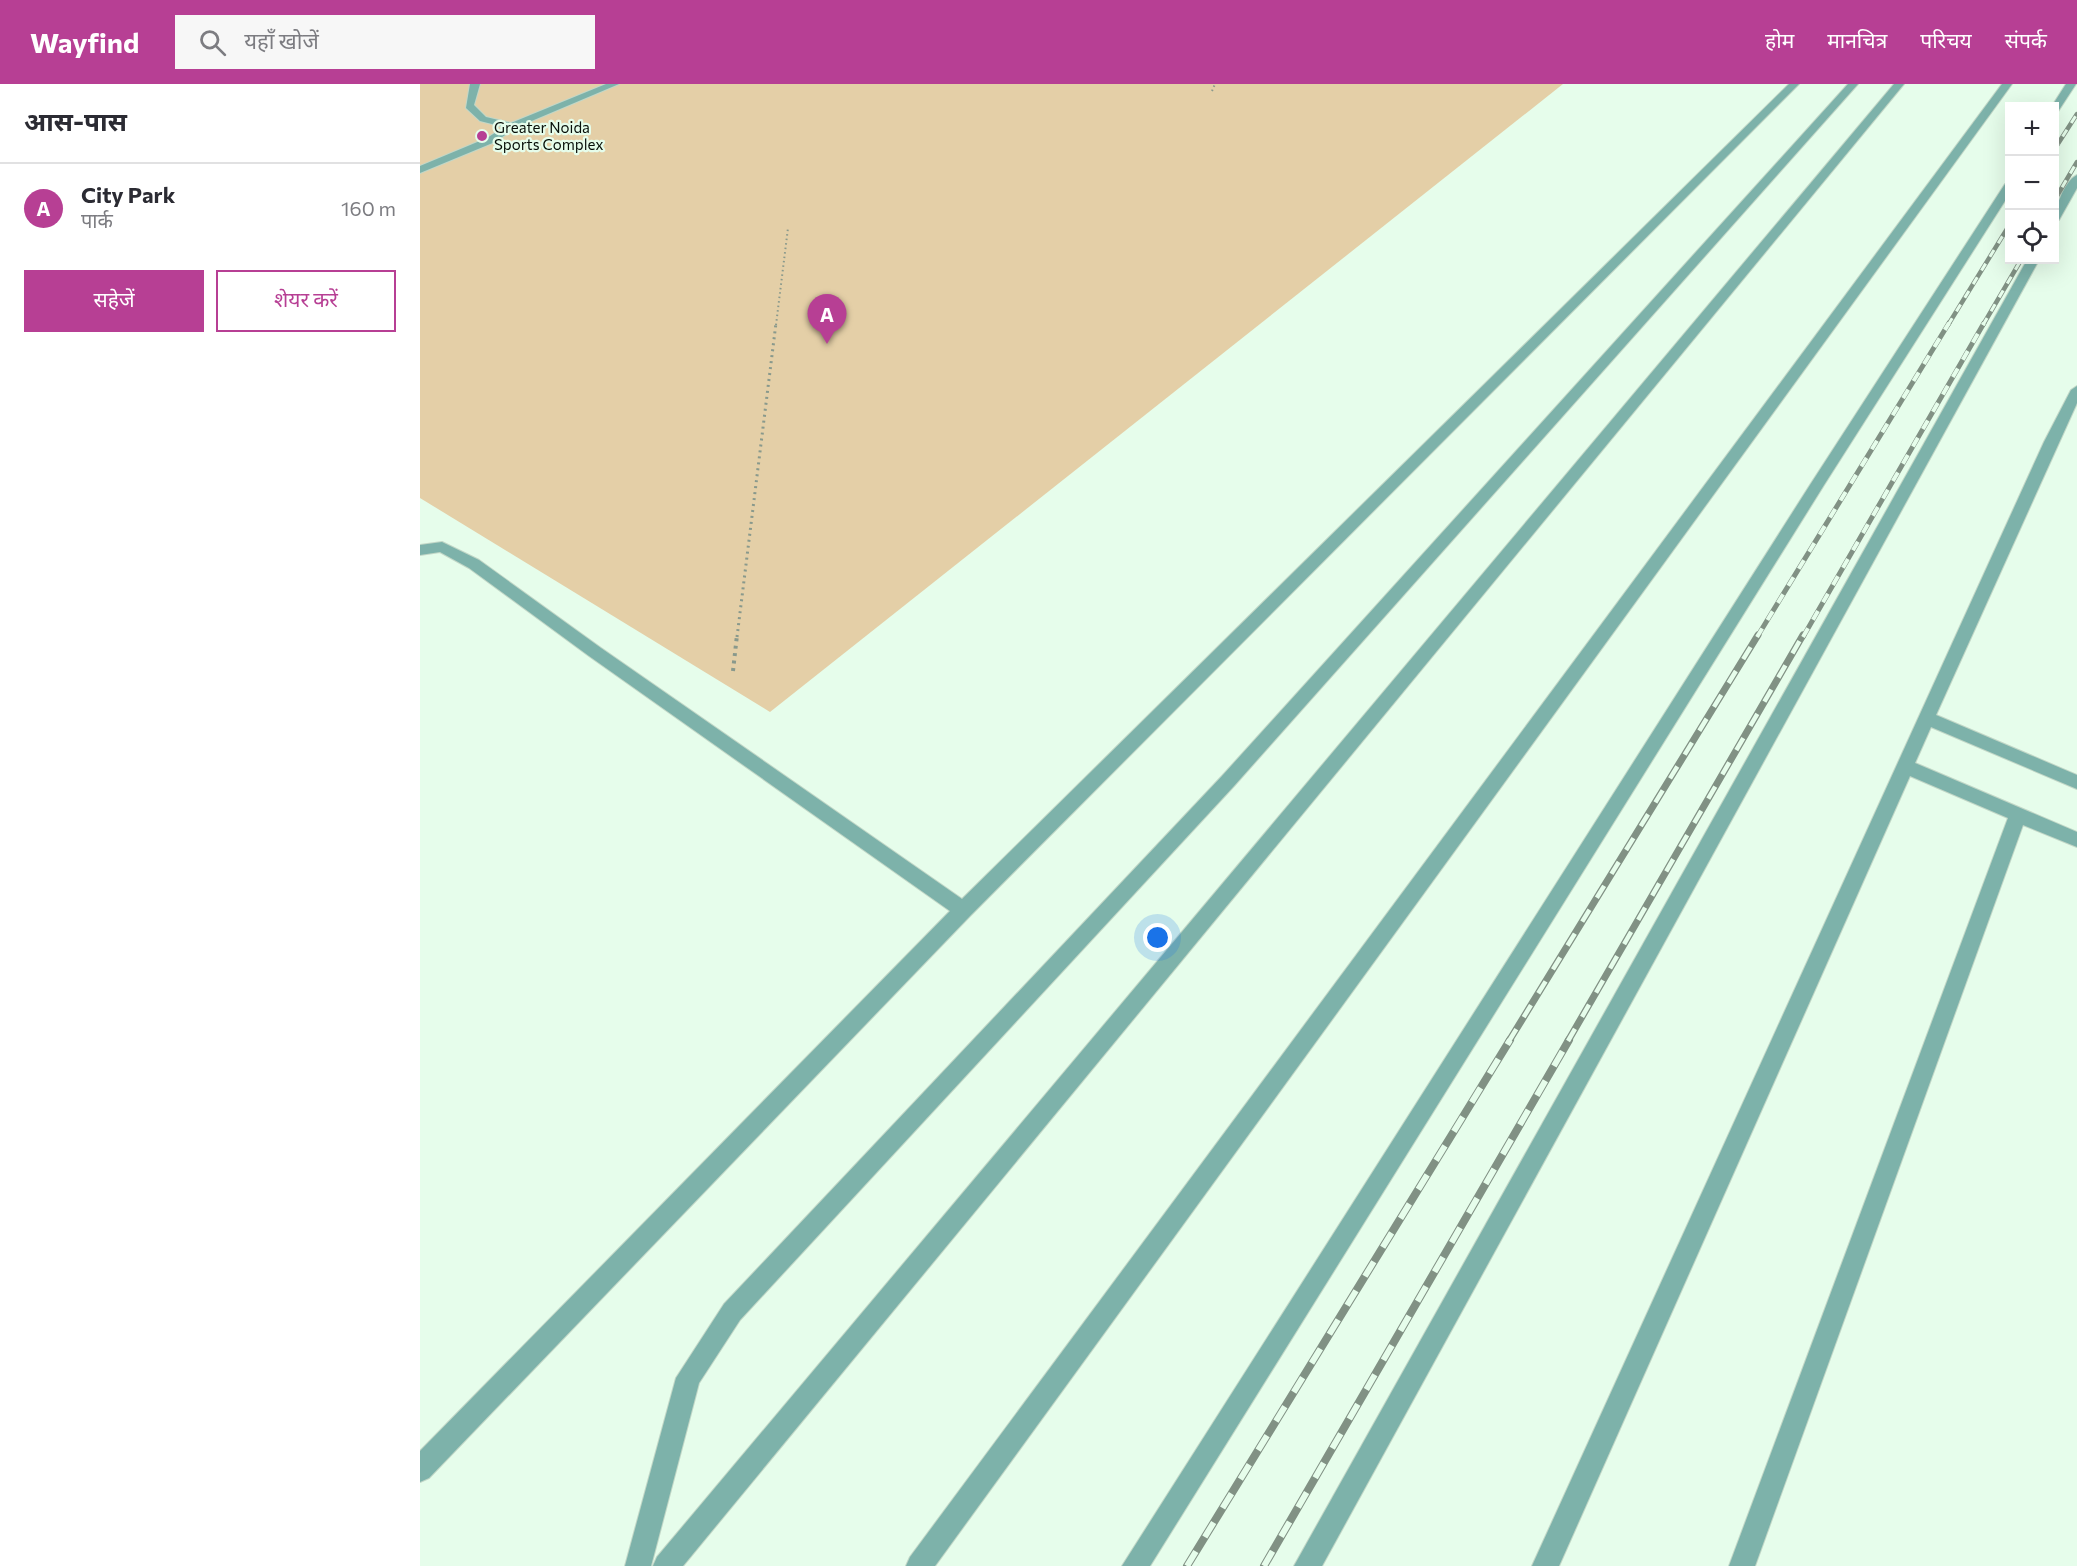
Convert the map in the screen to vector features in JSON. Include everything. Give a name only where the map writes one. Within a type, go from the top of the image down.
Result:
[{"type":"street","points":[[475,84],[469,106],[483,119],[512,126]]},
{"type":"street","points":[[420,170],[491,140],[512,126],[614,84]]},
{"type":"street","points":[[420,1469],[963,910],[1794,84]]},
{"type":"street","points":[[638,1566],[688,1378],[732,1312],[1228,781],[1853,84]]},
{"type":"street","points":[[666,1566],[1899,84]]},
{"type":"street","points":[[919,1566],[2007,84]]},
{"type":"street","points":[[2059,104],[2071,84]]},
{"type":"street","points":[[2059,212],[2077,178]]},
{"type":"street","points":[[1135,1566],[1817,485],[2005,192]]},
{"type":"street","points":[[1306,1566],[2031,264]]},
{"type":"street","points":[[1545,1566],[1904,766],[2051,442],[2077,390]]},
{"type":"street","points":[[420,550],[442,546],[474,564],[595,652],[963,910]]},
{"type":"street","points":[[1926,718],[2077,782]]},
{"type":"street","points":[[1904,766],[2077,840]]},
{"type":"street","points":[[1742,1566],[2018,815]]},
{"type":"path","points":[[1212,90],[1215,84]]},
{"type":"path","points":[[733,671],[788,228]]},
{"type":"shaded area","points":[[420,84],[1563,84],[770,712],[420,498]]},
{"type":"railway","points":[[2059,142],[2077,114]]},
{"type":"railway","points":[[2059,193],[2077,162]]},
{"type":"railway","points":[[1948,325],[2005,232]]},
{"type":"railway","points":[[1983,325],[2019,264]]},
{"type":"railway","points":[[1757,637],[1949,323]]},
{"type":"railway","points":[[1803,637],[1984,323]]},
{"type":"railway","points":[[1509,1041],[1758,635]]},
{"type":"railway","points":[[1568,1041],[1803,635]]},
{"type":"railway","points":[[1187,1566],[1510,1040]]},
{"type":"railway","points":[[1264,1566],[1569,1040]]},
{"type":"place","name":"Greater Noida Sports Complex","points":[[482,136]]},
{"type":"place","name":"City Park","points":[[827,344]]}]
